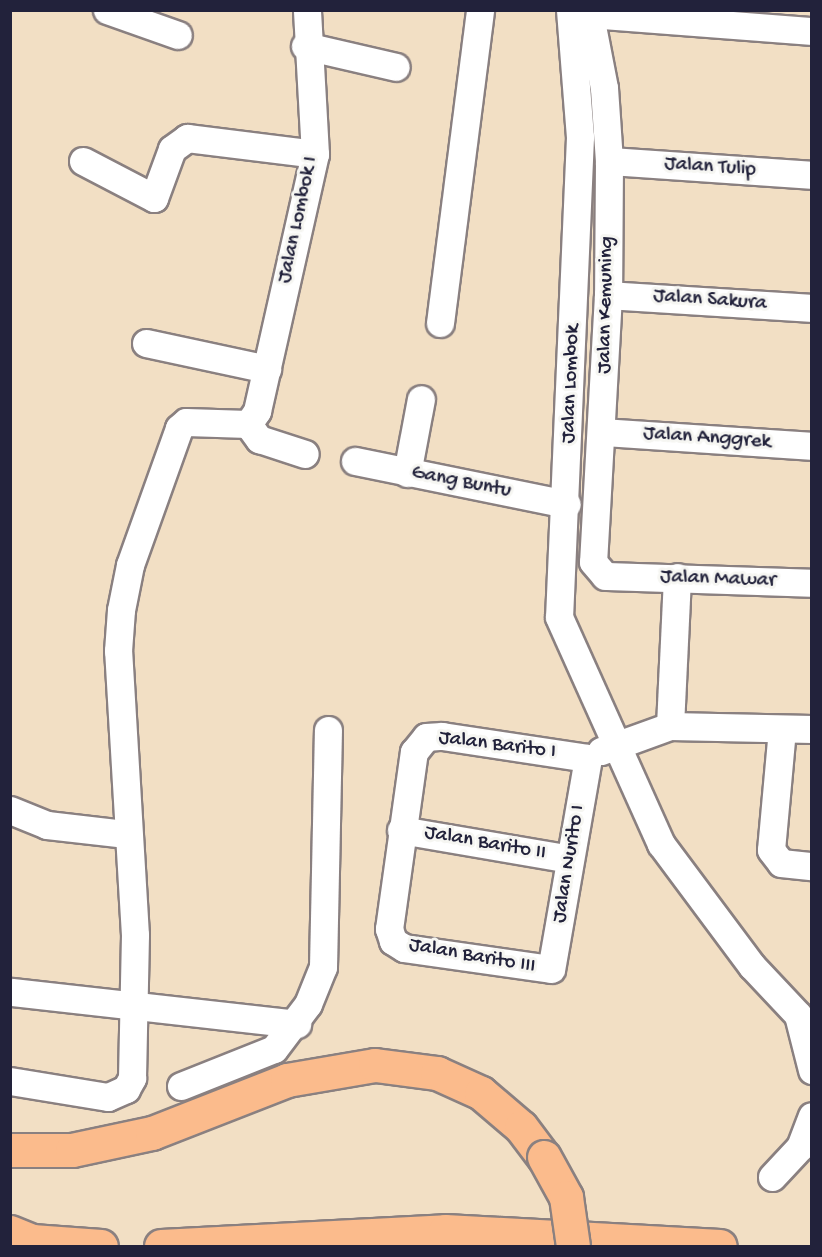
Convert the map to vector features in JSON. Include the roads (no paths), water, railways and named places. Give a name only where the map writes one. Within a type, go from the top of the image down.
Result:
[{"type":"highway","points":[[10,1150],[72,1150],[152,1133],[287,1080],[375,1065],[437,1073],[481,1093],[521,1127],[544,1157],[566,1197],[573,1246]]},
{"type":"highway","points":[[315,1246],[445,1231],[720,1246]]},
{"type":"highway","points":[[10,1232],[32,1241],[101,1246]]},
{"type":"highway","points":[[161,1246],[356,1240]]},
{"type":"street","points":[[107,10],[178,35]]},
{"type":"street","name":"Jalan Lombok I","points":[[248,424],[257,411],[315,154],[305,46],[307,10]]},
{"type":"street","points":[[440,323],[480,10]]},
{"type":"street","points":[[583,12],[812,31]]},
{"type":"street","name":"Jalan Kemuning","points":[[583,12],[604,88],[609,161],[608,295],[603,432],[593,562],[605,576],[624,576]]},
{"type":"street","name":"Jalan Lombok","points":[[583,12],[567,504],[559,617],[618,744],[660,844],[752,966],[798,1015],[812,1070]]},
{"type":"street","points":[[305,46],[396,67]]},
{"type":"street","points":[[83,161],[154,198],[172,149],[187,138],[315,154]]},
{"type":"street","name":"Jalan Tulip","points":[[609,161],[812,176]]},
{"type":"street","name":"Jalan Sakura","points":[[608,295],[812,308]]},
{"type":"street","points":[[146,343],[267,369]]},
{"type":"street","points":[[407,472],[421,399]]},
{"type":"street","points":[[10,1081],[117,1096],[135,1067],[136,1009],[118,651],[130,565],[179,428],[186,422],[248,424],[260,439],[305,454]]},
{"type":"street","name":"Jalan Anggrek","points":[[603,432],[812,446]]},
{"type":"street","name":"Gang Buntu","points":[[355,461],[567,504]]},
{"type":"street","name":"Jalan Mawar","points":[[624,576],[812,583]]},
{"type":"street","points":[[670,726],[677,577]]},
{"type":"street","points":[[588,758],[618,744],[670,726],[812,729]]},
{"type":"street","points":[[782,729],[771,850],[787,866],[812,866]]},
{"type":"street","points":[[181,1086],[274,1049],[297,1024],[323,967],[328,730]]},
{"type":"street","name":"Jalan Barito I","points":[[401,830],[414,752],[426,737],[442,736],[588,758]]},
{"type":"street","name":"Jalan Nurito I","points":[[551,969],[588,758]]},
{"type":"street","points":[[10,810],[47,825],[126,834]]},
{"type":"street","name":"Jalan Barito II","points":[[401,830],[570,859]]},
{"type":"street","name":"Jalan Barito III","points":[[401,830],[389,929],[393,941],[404,948],[551,969]]},
{"type":"street","points":[[12,992],[136,1009],[297,1024]]},
{"type":"street","points":[[772,1177],[800,1147],[812,1116]]}]
